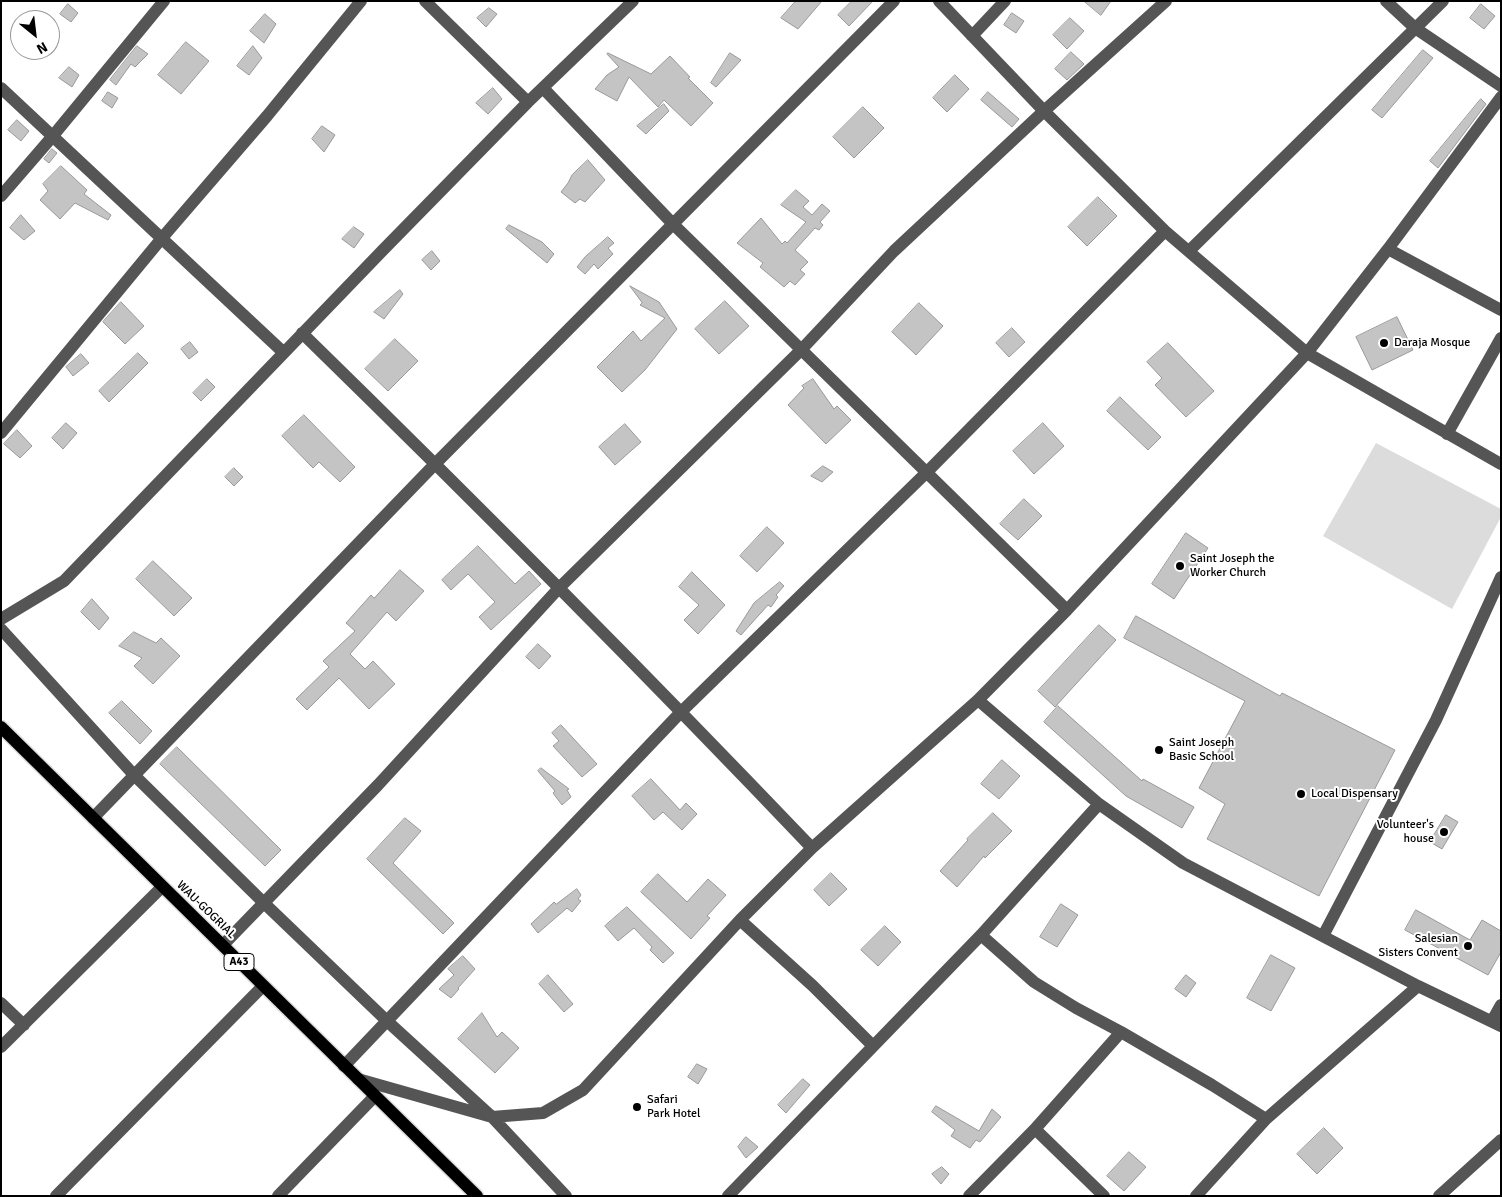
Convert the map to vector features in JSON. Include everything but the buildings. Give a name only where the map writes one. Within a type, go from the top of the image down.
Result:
[{"type":"main road","name":"WAU-GOGRIAL","points":[[1,727],[477,1196]]},
{"type":"street","points":[[1,196],[164,1]]},
{"type":"street","points":[[1,433],[361,1]]},
{"type":"street","points":[[425,1],[528,102]]},
{"type":"street","points":[[1,619],[64,581],[283,352],[528,102],[633,1]]},
{"type":"street","points":[[92,818],[435,464],[894,1]]},
{"type":"street","points":[[939,1],[1044,111],[1165,231],[1307,352],[1501,464]]},
{"type":"street","points":[[972,36],[1004,1]]},
{"type":"street","points":[[223,945],[378,785],[558,588],[801,350],[894,252],[1044,111],[1166,1]]},
{"type":"street","points":[[1386,1],[1415,28],[1501,86]]},
{"type":"street","points":[[1189,251],[1443,1]]},
{"type":"street","points":[[1,88],[283,352]]},
{"type":"street","points":[[543,88],[672,224],[1067,610]]},
{"type":"street","points":[[358,1079],[492,1117],[543,1113],[582,1090],[740,920],[812,848],[978,700],[1067,610],[1307,352],[1388,249],[1501,97]]},
{"type":"street","points":[[344,1066],[681,712],[926,472],[1165,231]]},
{"type":"street","points":[[1388,249],[1501,310]]},
{"type":"street","points":[[302,333],[681,712],[812,848]]},
{"type":"street","points":[[1447,434],[1501,338]]},
{"type":"street","points":[[1323,936],[1436,720],[1501,577]]},
{"type":"street","points":[[1,629],[134,775],[387,1021],[492,1117],[566,1196]]},
{"type":"street","points":[[978,700],[1099,804],[1183,863],[1418,986],[1497,1023],[1501,1005]]},
{"type":"street","points":[[728,1196],[980,935],[1099,804]]},
{"type":"street","points":[[1,1048],[162,886]]},
{"type":"street","points":[[740,920],[813,986],[873,1046]]},
{"type":"street","points":[[980,935],[1034,982],[1212,1086],[1266,1120]]},
{"type":"street","points":[[56,1196],[263,986]]},
{"type":"street","points":[[1196,1196],[1266,1120],[1418,986]]},
{"type":"street","points":[[1,1003],[24,1025]]},
{"type":"street","points":[[969,1196],[1035,1129],[1121,1032]]},
{"type":"street","points":[[278,1196],[374,1096]]},
{"type":"street","points":[[1035,1129],[1104,1196]]},
{"type":"street","points":[[1440,1196],[1501,1140]]},
{"type":"shaded area","points":[[1376,443],[1501,509],[1501,517],[1452,609],[1323,536]]},
{"type":"place","name":"Daraja Mosque","points":[[1384,343]]},
{"type":"place","name":"Saint Joseph the Worker Church","points":[[1180,566]]},
{"type":"place","name":"Saint Joseph Basic School","points":[[1159,750]]},
{"type":"place","name":"Local Dispensary","points":[[1301,794]]},
{"type":"place","name":"Volunteer's house","points":[[1444,832]]},
{"type":"place","name":"Salesian Sisters Convent","points":[[1468,946]]},
{"type":"place","name":"Safari Park Hotel","points":[[637,1107]]}]
